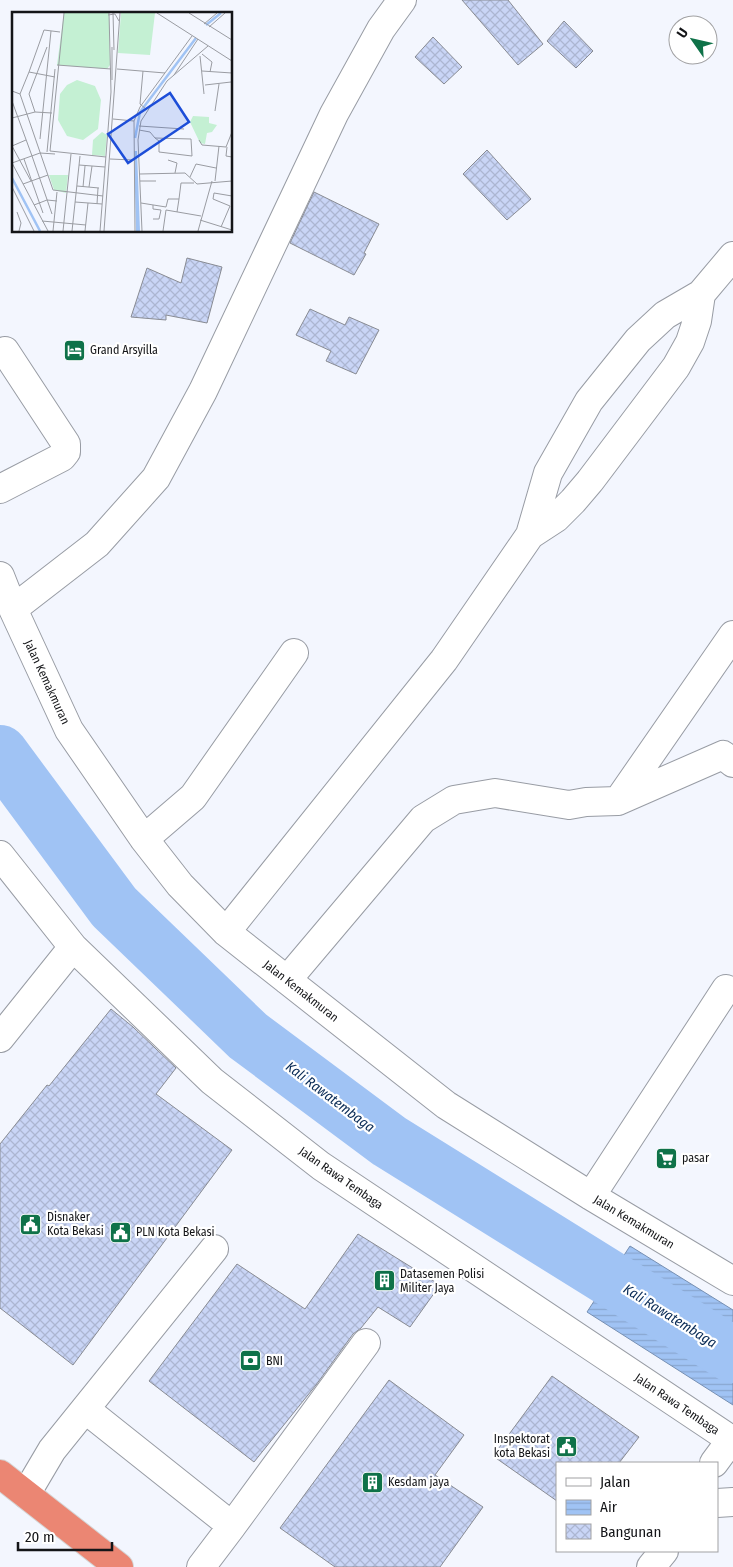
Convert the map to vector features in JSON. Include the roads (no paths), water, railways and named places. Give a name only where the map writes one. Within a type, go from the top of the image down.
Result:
[{"type":"highway","points":[[0,1474],[119,1567]]},
{"type":"street","points":[[4,592],[97,544],[156,478],[203,391],[334,114],[381,29],[402,0]]},
{"type":"street","points":[[226,932],[444,660],[530,535],[548,473],[588,401],[638,340],[665,315],[701,294],[733,256]]},
{"type":"street","points":[[530,535],[556,518],[573,501],[676,367],[690,342],[697,321],[701,294]]},
{"type":"street","points":[[0,489],[62,457],[66,448],[66,444],[5,351]]},
{"type":"street","name":"Jalan Kemakmuran","points":[[4,592],[69,730],[144,839],[180,884],[226,932],[446,1105],[733,1282]]},
{"type":"street","points":[[618,801],[733,635]]},
{"type":"street","points":[[144,839],[193,797],[294,653]]},
{"type":"street","points":[[287,980],[422,819],[454,800],[495,793],[569,805],[586,802],[618,801],[723,755],[733,763]]},
{"type":"street","name":"Jalan Rawa Tembaga","points":[[0,855],[73,947],[212,1081],[321,1166],[732,1441]]},
{"type":"street","points":[[0,1038],[73,947]]},
{"type":"street","points":[[591,1196],[726,990]]},
{"type":"street","points":[[26,1494],[52,1450],[214,1249]]},
{"type":"street","points":[[202,1567],[366,1343]]},
{"type":"street","points":[[85,1409],[232,1526]]},
{"type":"street","points":[[715,1462],[732,1441]]},
{"type":"street","points":[[718,1503],[733,1502]]},
{"type":"street","points":[[638,1567],[649,1552]]},
{"type":"street","points":[[651,1567],[663,1552]]},
{"type":"water","points":[[630,1246],[733,1310],[733,1405],[587,1312]]},
{"type":"waterway","name":"Kali Rawatembaga","points":[[0,753],[114,907],[248,1036],[389,1141],[733,1355]]},
{"type":"place","name":"Grand Arsyilla","points":[[74,350]]},
{"type":"place","name":"pasar","points":[[666,1158]]},
{"type":"place","name":"Disnaker Kota Bekasi","points":[[31,1224]]},
{"type":"place","name":"PLN Kota Bekasi","points":[[120,1232]]},
{"type":"place","name":"Datasemen Polisi Militer Jaya","points":[[384,1281]]},
{"type":"place","name":"BNI","points":[[250,1361]]},
{"type":"place","name":"Inspektorat kota Bekasi","points":[[566,1446]]},
{"type":"place","name":"Kesdam jaya","points":[[372,1482]]}]
